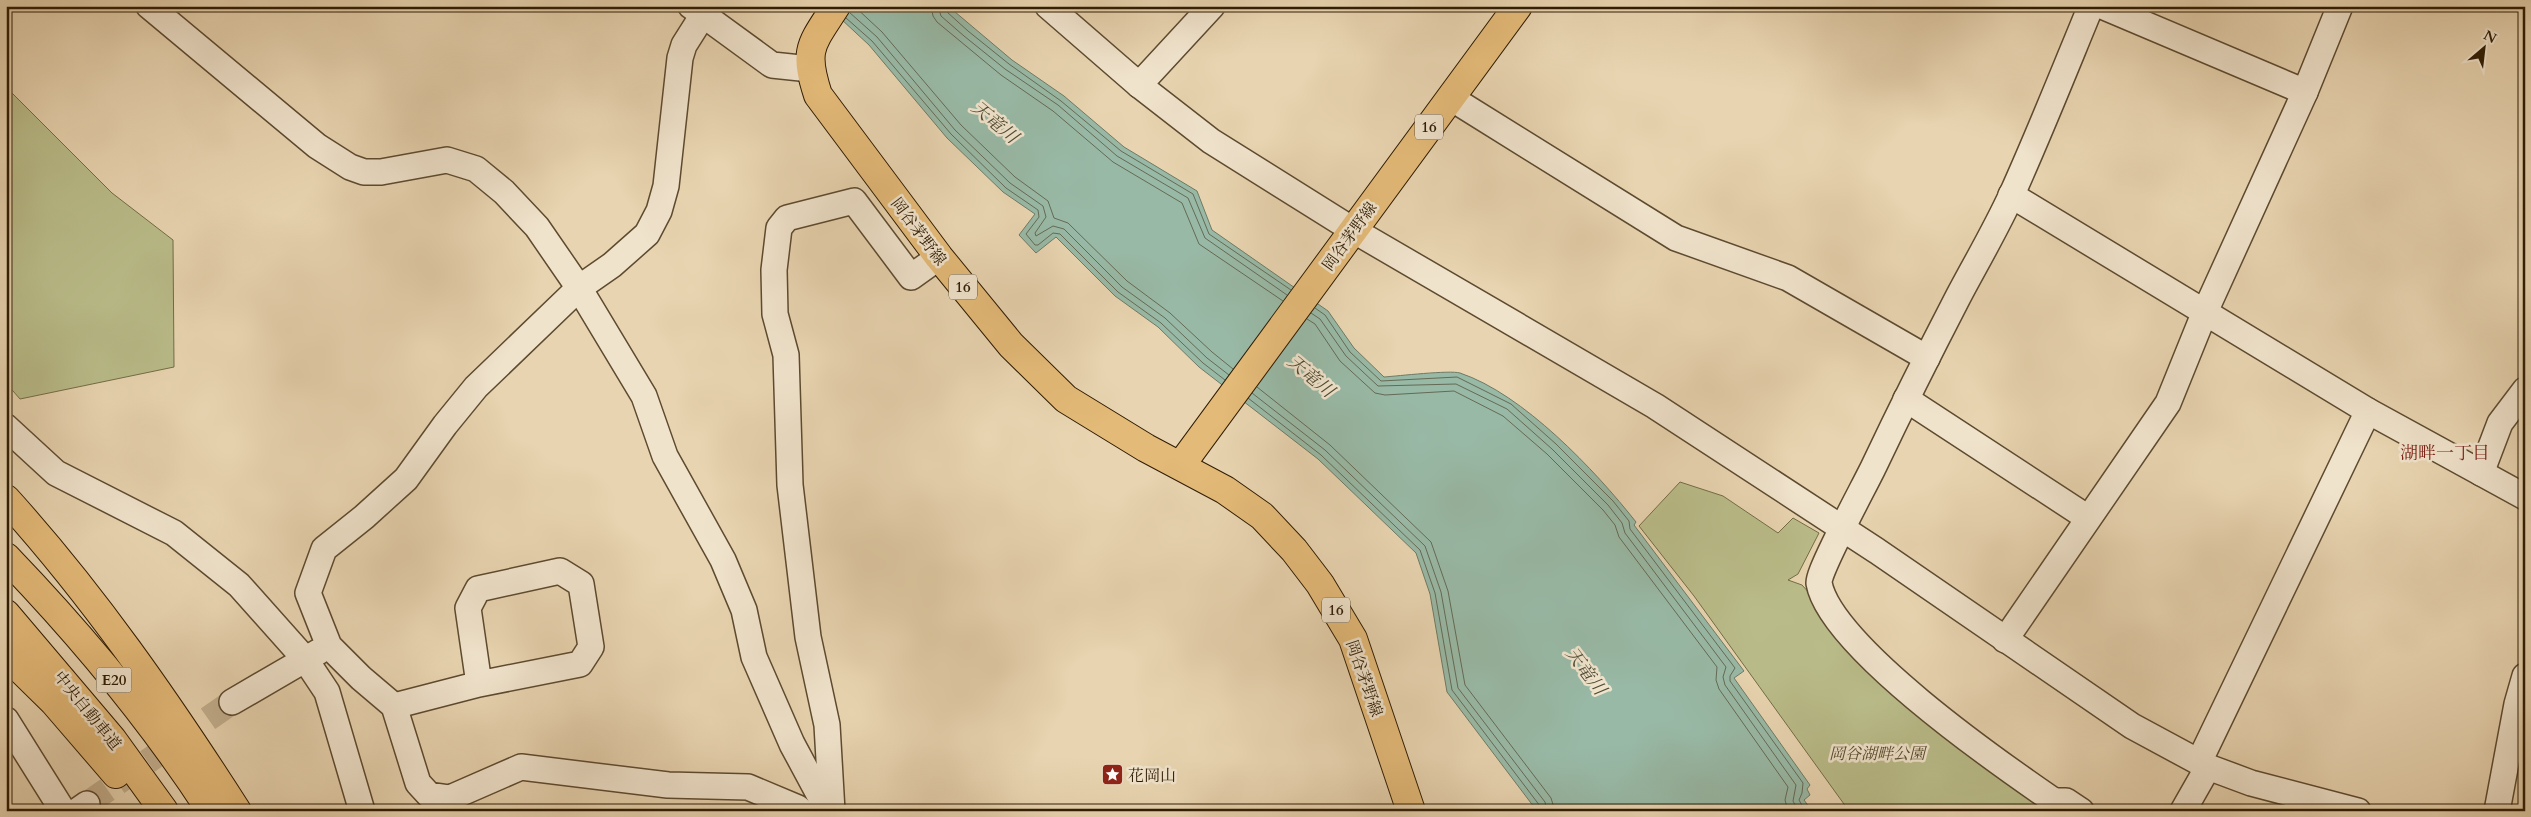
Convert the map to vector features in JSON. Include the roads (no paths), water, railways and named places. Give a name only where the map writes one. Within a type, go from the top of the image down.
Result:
[{"type":"main road","points":[[810,60],[816,38],[836,6]]},
{"type":"main road","name":"岡谷茅野線","points":[[1181,465],[1518,6]]},
{"type":"main road","name":"岡谷茅野線","points":[[810,60],[818,95],[938,257],[1011,345],[1066,399],[1146,448],[1225,490],[1262,516],[1294,550],[1320,584],[1353,639],[1411,811]]},
{"type":"main road","points":[[6,499],[74,580],[132,656],[237,811]]},
{"type":"main road","name":"E20","points":[[6,557],[93,653],[148,723],[211,811]]},
{"type":"main road","name":"中央自動車道","points":[[6,614],[112,739],[164,811]]},
{"type":"main road","points":[[6,655],[54,702],[145,811]]},
{"type":"street","points":[[150,6],[317,146],[350,167],[364,172],[381,172],[447,160],[476,169],[504,192],[537,228],[579,288],[644,396],[665,456],[723,560],[744,610],[754,657],[792,744],[828,811]]},
{"type":"street","points":[[1048,6],[1139,85],[1211,141],[1347,239],[1655,406],[1843,530],[2132,726],[2204,764],[2251,783],[2358,811]]},
{"type":"street","points":[[1139,85],[1212,6]]},
{"type":"street","points":[[2080,811],[2066,801],[2056,806],[1990,757],[1888,674],[1847,631],[1824,599],[1818,581],[1821,568],[1843,530],[1926,358],[2011,195],[2091,6]]},
{"type":"street","points":[[2102,6],[2305,92]]},
{"type":"street","points":[[2005,640],[2168,403],[2204,314],[2305,92],[2340,6]]},
{"type":"street","points":[[801,811],[748,787],[668,784],[522,768],[450,798],[429,795],[418,783],[394,706],[329,646],[308,592],[324,548],[364,517],[406,479],[445,425],[476,387],[579,288],[612,265],[647,234],[659,211],[666,186],[680,58],[697,10],[772,65],[810,60]]},
{"type":"street","points":[[1451,98],[1676,238],[1788,278],[1926,358]]},
{"type":"street","points":[[2011,195],[2204,314],[2368,411],[2525,497]]},
{"type":"street","points":[[832,811],[827,725],[808,637],[790,485],[786,355],[776,314],[774,287],[778,228],[787,218],[854,200],[911,278],[938,257]]},
{"type":"street","points":[[2481,473],[2500,423],[2525,390]]},
{"type":"street","points":[[1906,399],[2088,518]]},
{"type":"street","points":[[2183,811],[2368,411]]},
{"type":"street","points":[[6,427],[56,473],[174,533],[239,585],[305,659],[327,692],[362,811]]},
{"type":"street","points":[[394,706],[479,684],[580,664],[592,647],[581,584],[560,571],[478,589],[468,608],[479,684]]},
{"type":"street","points":[[232,702],[329,646]]},
{"type":"street","points":[[2497,811],[2517,704],[2525,676]]},
{"type":"street","points":[[6,720],[63,811]]},
{"type":"water","name":"天竜川","points":[[827,6],[948,6],[1012,60],[1064,96],[1124,147],[1197,191],[1212,230],[1328,311],[1354,348],[1384,377],[1460,373],[1484,383],[1533,416],[1579,458],[1636,522],[1634,525],[1744,671],[1734,678],[1810,785],[1807,789],[1810,795],[1804,800],[1812,811],[1537,811],[1447,692],[1430,594],[1416,553],[1318,459],[1199,367],[1158,327],[1115,296],[1056,237],[1036,253],[1019,235],[1035,214],[1003,192],[947,138],[869,45]]},
{"type":"tunnel","points":[[87,804],[232,702]]},
{"type":"place","name":"花岡山","points":[[1112,775]]},
{"type":"district","name":"湖畔一丁目","points":[[2445,453]]},
{"type":"park label","name":"岡谷湖畔公園","points":[[1877,753]]}]
